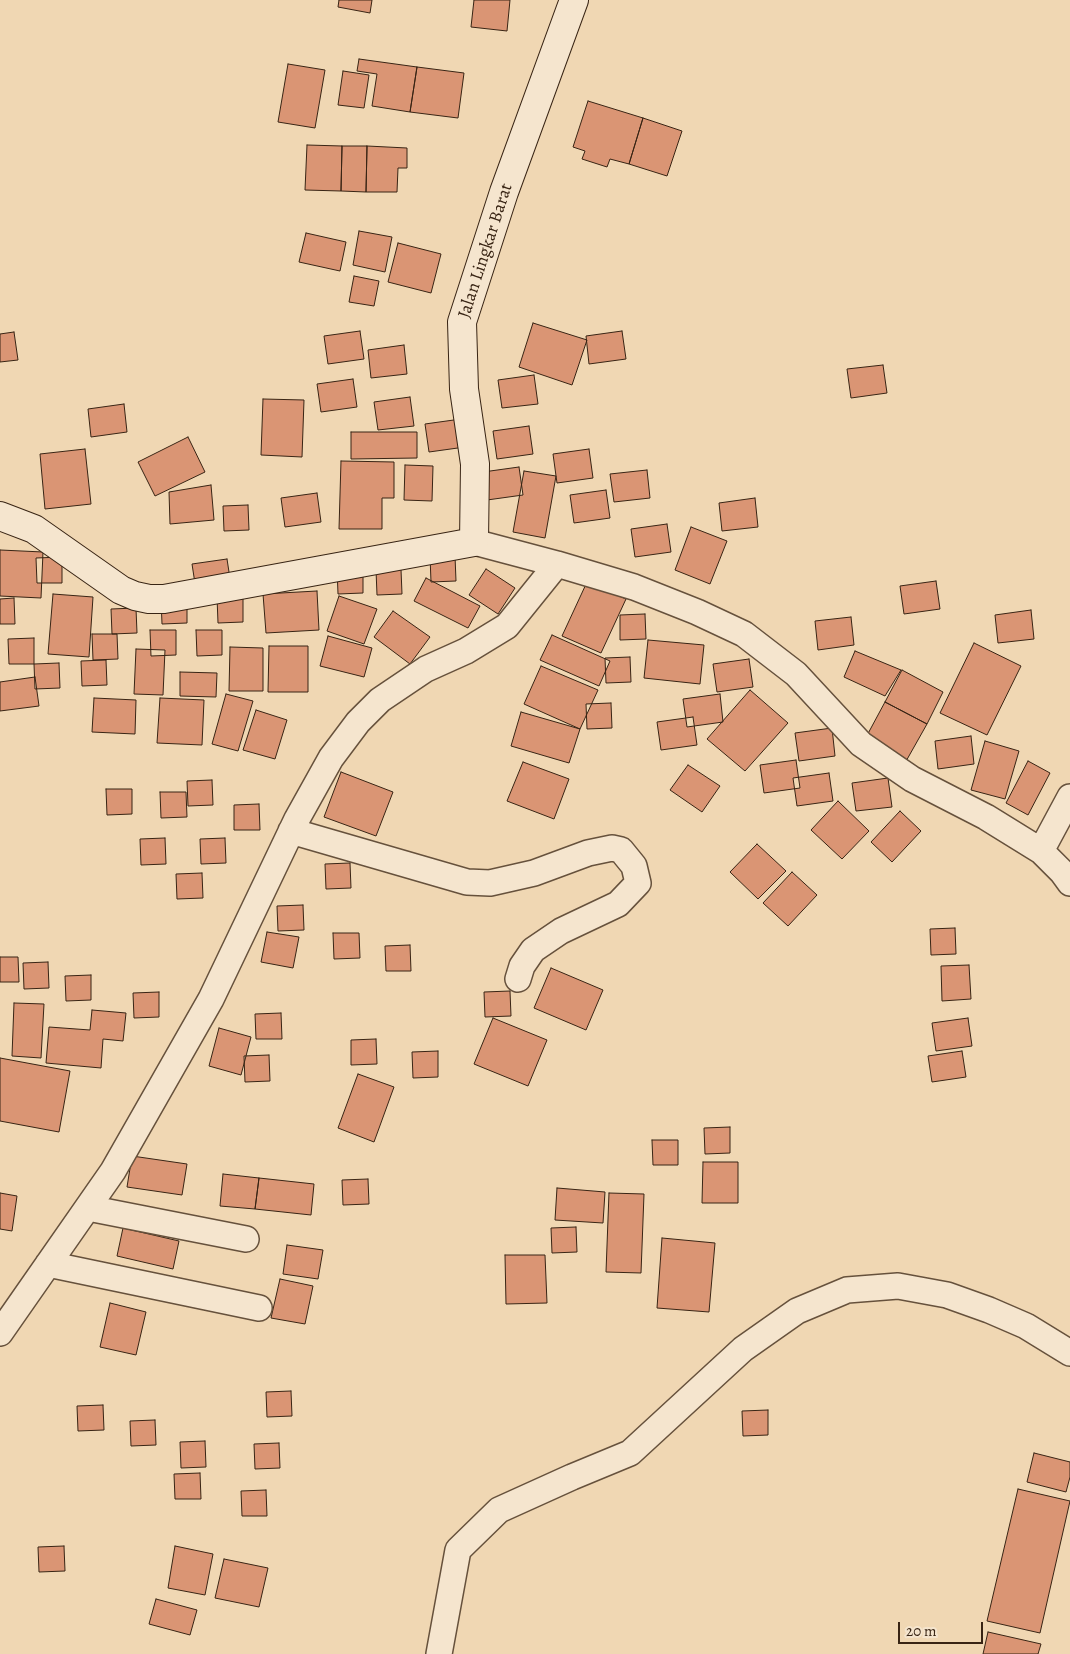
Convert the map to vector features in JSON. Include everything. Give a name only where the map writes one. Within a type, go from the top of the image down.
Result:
[{"type":"street","name":"Jalan Lingkar Barat","points":[[474,542],[475,464],[464,389],[462,322],[504,192],[574,0]]},
{"type":"street","points":[[0,516],[34,529],[121,590],[149,599],[164,599],[474,542],[634,586],[744,634],[796,674],[861,744],[912,779],[986,817],[1041,851],[1070,883]]},
{"type":"street","points":[[0,1333],[113,1171],[211,999],[291,831],[331,758],[358,722],[400,685],[426,669],[466,652],[507,626],[556,564]]},
{"type":"street","points":[[1041,851],[1070,796]]},
{"type":"street","points":[[291,831],[467,882],[490,883],[534,873],[588,853],[612,848],[621,850],[634,866],[638,883],[618,904],[561,932],[533,950],[522,966],[518,979]]},
{"type":"street","points":[[88,1208],[246,1239]]},
{"type":"street","points":[[48,1264],[259,1308]]},
{"type":"street","points":[[439,1654],[458,1550],[499,1510],[572,1477],[630,1454],[743,1349],[797,1311],[847,1290],[898,1286],[947,1295],[989,1310],[1026,1326],[1070,1352]]},
{"type":"building","points":[[339,0],[372,0],[370,13],[338,7]]},
{"type":"building","points":[[474,0],[510,0],[507,31],[471,27]]},
{"type":"building","points":[[359,59],[417,67],[410,112],[372,106],[377,74],[357,71]]},
{"type":"building","points":[[288,64],[325,70],[315,128],[278,122]]},
{"type":"building","points":[[417,67],[464,73],[458,118],[410,112]]},
{"type":"building","points":[[343,71],[369,75],[364,108],[338,105]]},
{"type":"building","points":[[588,101],[643,118],[629,164],[610,159],[607,167],[582,159],[585,151],[573,147]]},
{"type":"building","points":[[643,118],[682,131],[667,176],[629,164]]},
{"type":"building","points":[[307,145],[342,146],[341,191],[305,190]]},
{"type":"building","points":[[342,146],[367,146],[366,192],[341,191]]},
{"type":"building","points":[[367,146],[407,148],[407,168],[398,168],[397,192],[366,192]]},
{"type":"building","points":[[359,231],[392,237],[385,272],[353,265]]},
{"type":"building","points":[[306,233],[346,242],[340,271],[299,262]]},
{"type":"building","points":[[398,243],[441,254],[431,293],[388,282]]},
{"type":"building","points":[[354,276],[379,281],[374,306],[349,302]]},
{"type":"building","points":[[533,323],[587,340],[572,385],[519,367]]},
{"type":"building","points":[[360,331],[364,359],[328,364],[324,336]]},
{"type":"building","points":[[622,331],[626,359],[589,364],[586,336]]},
{"type":"building","points":[[14,332],[18,360],[0,362],[0,334]]},
{"type":"building","points":[[404,345],[407,374],[371,378],[368,350]]},
{"type":"building","points":[[883,365],[887,393],[851,398],[847,369]]},
{"type":"building","points":[[534,375],[538,404],[502,408],[498,380]]},
{"type":"building","points":[[353,379],[357,407],[321,412],[317,384]]},
{"type":"building","points":[[410,397],[414,426],[378,430],[374,402]]},
{"type":"building","points":[[263,399],[304,400],[302,457],[261,455]]},
{"type":"building","points":[[124,404],[127,432],[91,437],[88,409]]},
{"type":"building","points":[[461,419],[465,447],[429,452],[425,424]]},
{"type":"building","points":[[529,426],[533,454],[497,459],[493,431]]},
{"type":"building","points":[[351,432],[417,432],[417,458],[351,459]]},
{"type":"building","points":[[188,437],[205,472],[155,496],[138,462]]},
{"type":"building","points":[[85,449],[91,504],[45,509],[40,454]]},
{"type":"building","points":[[589,449],[593,478],[557,483],[553,454]]},
{"type":"building","points":[[341,461],[394,462],[394,498],[382,498],[382,529],[339,529]]},
{"type":"building","points":[[405,465],[433,466],[432,501],[404,500]]},
{"type":"building","points":[[519,467],[523,495],[487,500],[483,472]]},
{"type":"building","points":[[647,470],[650,498],[614,502],[610,474]]},
{"type":"building","points":[[524,471],[556,476],[545,538],[513,532]]},
{"type":"building","points":[[211,485],[214,520],[170,524],[169,492]]},
{"type":"building","points":[[606,490],[610,518],[574,523],[570,495]]},
{"type":"building","points":[[317,493],[321,522],[285,527],[281,498]]},
{"type":"building","points":[[755,498],[758,527],[722,531],[719,503]]},
{"type":"building","points":[[248,505],[249,530],[224,531],[223,506]]},
{"type":"building","points":[[667,524],[671,552],[635,557],[631,529]]},
{"type":"building","points":[[691,527],[727,541],[710,584],[675,570]]},
{"type":"building","points":[[0,550],[43,552],[41,598],[0,596]]},
{"type":"building","points":[[430,556],[455,556],[456,581],[431,582]]},
{"type":"building","points":[[62,557],[62,583],[37,583],[36,558]]},
{"type":"building","points":[[227,559],[231,585],[196,590],[192,564]]},
{"type":"building","points":[[337,568],[363,568],[363,593],[338,594]]},
{"type":"building","points":[[401,569],[402,594],[377,595],[376,570]]},
{"type":"building","points":[[486,569],[515,588],[498,614],[469,595]]},
{"type":"building","points":[[426,578],[480,606],[468,628],[414,601]]},
{"type":"building","points":[[936,581],[940,609],[904,614],[900,586]]},
{"type":"building","points":[[587,582],[626,599],[601,653],[562,636]]},
{"type":"building","points":[[317,591],[319,630],[266,633],[263,594]]},
{"type":"building","points":[[53,594],[93,597],[89,657],[48,654]]},
{"type":"building","points":[[243,596],[243,622],[218,623],[217,597]]},
{"type":"building","points":[[339,596],[377,609],[364,644],[327,631]]},
{"type":"building","points":[[14,598],[15,624],[0,624],[0,599]]},
{"type":"building","points":[[187,598],[187,623],[162,624],[161,599]]},
{"type":"building","points":[[136,608],[137,633],[112,634],[111,609]]},
{"type":"building","points":[[1031,610],[1034,639],[998,643],[995,615]]},
{"type":"building","points":[[393,611],[430,637],[410,664],[374,637]]},
{"type":"building","points":[[645,614],[646,639],[620,640],[620,615]]},
{"type":"building","points":[[851,617],[854,645],[818,650],[815,621]]},
{"type":"building","points":[[150,630],[176,630],[176,655],[151,656]]},
{"type":"building","points":[[196,630],[222,630],[222,655],[197,656]]},
{"type":"building","points":[[92,634],[117,634],[118,659],[93,660]]},
{"type":"building","points":[[552,635],[610,661],[599,686],[540,660]]},
{"type":"building","points":[[328,636],[372,648],[364,677],[320,666]]},
{"type":"building","points":[[34,638],[34,664],[9,664],[8,639]]},
{"type":"building","points":[[648,640],[704,645],[700,684],[644,678]]},
{"type":"building","points":[[974,643],[1021,666],[987,735],[940,713]]},
{"type":"building","points":[[269,646],[308,646],[308,692],[268,692]]},
{"type":"building","points":[[230,647],[263,648],[263,691],[229,691]]},
{"type":"building","points":[[136,649],[165,650],[163,695],[134,694]]},
{"type":"building","points":[[855,651],[901,670],[885,696],[844,677]]},
{"type":"building","points":[[630,657],[631,682],[606,683],[605,658]]},
{"type":"building","points":[[749,659],[753,687],[717,692],[713,664]]},
{"type":"building","points":[[106,660],[107,685],[82,686],[81,661]]},
{"type":"building","points":[[59,663],[60,688],[35,689],[34,664]]},
{"type":"building","points":[[541,666],[598,690],[580,729],[524,704]]},
{"type":"building","points":[[902,670],[943,692],[927,724],[885,702]]},
{"type":"building","points":[[180,672],[217,673],[216,697],[180,696]]},
{"type":"building","points":[[35,677],[39,706],[0,711],[0,682]]},
{"type":"building","points":[[750,690],[788,723],[745,771],[707,739]]},
{"type":"building","points":[[226,694],[253,701],[238,751],[212,744]]},
{"type":"building","points":[[720,694],[723,722],[687,727],[683,699]]},
{"type":"building","points":[[94,698],[136,700],[135,734],[92,732]]},
{"type":"building","points":[[160,698],[204,700],[202,745],[157,743]]},
{"type":"building","points":[[885,702],[927,724],[905,763],[864,741]]},
{"type":"building","points":[[611,703],[612,728],[587,729],[586,704]]},
{"type":"building","points":[[256,710],[287,720],[275,759],[243,750]]},
{"type":"building","points":[[521,712],[580,729],[569,763],[511,746]]},
{"type":"building","points":[[693,717],[697,745],[661,750],[657,722]]},
{"type":"building","points":[[832,728],[835,756],[799,761],[795,733]]},
{"type":"building","points":[[971,736],[974,764],[938,769],[935,741]]},
{"type":"building","points":[[985,741],[1019,751],[1005,799],[971,790]]},
{"type":"building","points":[[796,760],[800,788],[764,793],[760,765]]},
{"type":"building","points":[[1028,761],[1050,773],[1028,815],[1006,803]]},
{"type":"building","points":[[523,762],[569,779],[554,819],[507,801]]},
{"type":"building","points":[[688,765],[720,786],[702,812],[670,790]]},
{"type":"building","points":[[341,772],[393,792],[376,836],[324,817]]},
{"type":"building","points":[[829,773],[833,801],[797,806],[793,778]]},
{"type":"building","points":[[888,778],[892,807],[856,811],[852,783]]},
{"type":"building","points":[[212,780],[213,805],[188,806],[187,781]]},
{"type":"building","points":[[106,789],[132,789],[132,814],[107,815]]},
{"type":"building","points":[[160,792],[186,792],[187,817],[161,818]]},
{"type":"building","points":[[838,801],[869,831],[842,859],[811,830]]},
{"type":"building","points":[[259,804],[260,830],[234,830],[234,805]]},
{"type":"building","points":[[900,811],[921,831],[892,862],[871,842]]},
{"type":"building","points":[[165,838],[166,864],[141,865],[140,839]]},
{"type":"building","points":[[225,838],[226,863],[201,864],[200,839]]},
{"type":"building","points":[[757,844],[786,871],[758,899],[730,872]]},
{"type":"building","points":[[350,863],[351,888],[326,889],[325,864]]},
{"type":"building","points":[[792,872],[817,895],[788,926],[763,903]]},
{"type":"building","points":[[202,873],[203,898],[177,899],[176,874]]},
{"type":"building","points":[[303,905],[304,930],[278,931],[277,906]]},
{"type":"building","points":[[955,928],[956,954],[931,955],[930,929]]},
{"type":"building","points":[[267,932],[299,937],[293,968],[261,962]]},
{"type":"building","points":[[333,933],[359,933],[360,958],[334,959]]},
{"type":"building","points":[[410,945],[411,971],[386,971],[385,946]]},
{"type":"building","points":[[0,957],[18,957],[19,982],[0,982]]},
{"type":"building","points":[[48,962],[49,988],[24,989],[23,963]]},
{"type":"building","points":[[969,965],[971,999],[942,1001],[941,966]]},
{"type":"building","points":[[551,968],[603,990],[586,1030],[534,1008]]},
{"type":"building","points":[[91,975],[91,1000],[66,1001],[65,976]]},
{"type":"building","points":[[510,991],[511,1016],[485,1017],[484,992]]},
{"type":"building","points":[[159,992],[159,1017],[134,1018],[133,993]]},
{"type":"building","points":[[14,1003],[44,1004],[41,1058],[12,1056]]},
{"type":"building","points":[[92,1010],[126,1013],[123,1041],[103,1039],[101,1068],[46,1063],[49,1027],[90,1030]]},
{"type":"building","points":[[281,1013],[282,1039],[256,1039],[255,1014]]},
{"type":"building","points":[[493,1018],[547,1040],[528,1086],[474,1064]]},
{"type":"building","points":[[968,1018],[972,1046],[936,1051],[932,1023]]},
{"type":"building","points":[[219,1028],[251,1037],[241,1075],[209,1066]]},
{"type":"building","points":[[376,1039],[377,1064],[351,1065],[351,1040]]},
{"type":"building","points":[[438,1051],[438,1077],[413,1078],[412,1052]]},
{"type":"building","points":[[962,1051],[966,1077],[932,1082],[928,1056]]},
{"type":"building","points":[[269,1055],[270,1081],[245,1082],[244,1056]]},
{"type":"building","points":[[0,1058],[70,1071],[59,1132],[0,1121]]},
{"type":"building","points":[[358,1074],[394,1087],[374,1142],[338,1128]]},
{"type":"building","points":[[730,1127],[730,1153],[705,1154],[704,1128]]},
{"type":"building","points":[[652,1140],[678,1140],[678,1165],[653,1165]]},
{"type":"building","points":[[132,1156],[187,1164],[182,1195],[127,1187]]},
{"type":"building","points":[[703,1162],[738,1162],[738,1203],[702,1203]]},
{"type":"building","points":[[223,1174],[259,1178],[255,1209],[220,1206]]},
{"type":"building","points":[[259,1178],[314,1184],[311,1215],[255,1209]]},
{"type":"building","points":[[368,1179],[369,1204],[343,1205],[342,1180]]},
{"type":"building","points":[[557,1188],[605,1192],[603,1223],[555,1220]]},
{"type":"building","points":[[0,1193],[17,1196],[12,1231],[0,1229]]},
{"type":"building","points":[[609,1193],[644,1194],[641,1273],[606,1272]]},
{"type":"building","points":[[576,1227],[577,1252],[552,1253],[551,1228]]},
{"type":"building","points":[[123,1228],[179,1241],[173,1269],[117,1256]]},
{"type":"building","points":[[662,1238],[715,1243],[709,1312],[657,1308]]},
{"type":"building","points":[[287,1245],[323,1250],[318,1279],[283,1274]]},
{"type":"building","points":[[505,1255],[545,1255],[547,1303],[506,1304]]},
{"type":"building","points":[[280,1279],[313,1286],[305,1324],[271,1318]]},
{"type":"building","points":[[110,1303],[146,1312],[136,1355],[100,1347]]},
{"type":"building","points":[[291,1391],[292,1416],[267,1417],[266,1392]]},
{"type":"building","points":[[103,1405],[104,1430],[78,1431],[77,1406]]},
{"type":"building","points":[[768,1410],[768,1435],[743,1436],[742,1411]]},
{"type":"building","points":[[155,1420],[156,1445],[131,1446],[130,1421]]},
{"type":"building","points":[[205,1441],[206,1467],[181,1468],[180,1442]]},
{"type":"building","points":[[279,1443],[280,1468],[255,1469],[254,1444]]},
{"type":"building","points":[[1034,1453],[1070,1462],[1070,1477],[1066,1492],[1027,1482]]},
{"type":"building","points":[[200,1473],[201,1499],[175,1499],[174,1474]]},
{"type":"building","points":[[1018,1489],[1070,1501],[1040,1633],[987,1621]]},
{"type":"building","points":[[266,1490],[267,1516],[242,1516],[241,1491]]},
{"type":"building","points":[[64,1546],[65,1571],[39,1572],[38,1547]]},
{"type":"building","points":[[175,1546],[213,1554],[205,1595],[168,1588]]},
{"type":"building","points":[[224,1559],[268,1568],[259,1607],[215,1598]]},
{"type":"building","points":[[156,1599],[197,1610],[190,1635],[149,1624]]},
{"type":"building","points":[[988,1632],[1041,1644],[1038,1654],[983,1654]]}]
